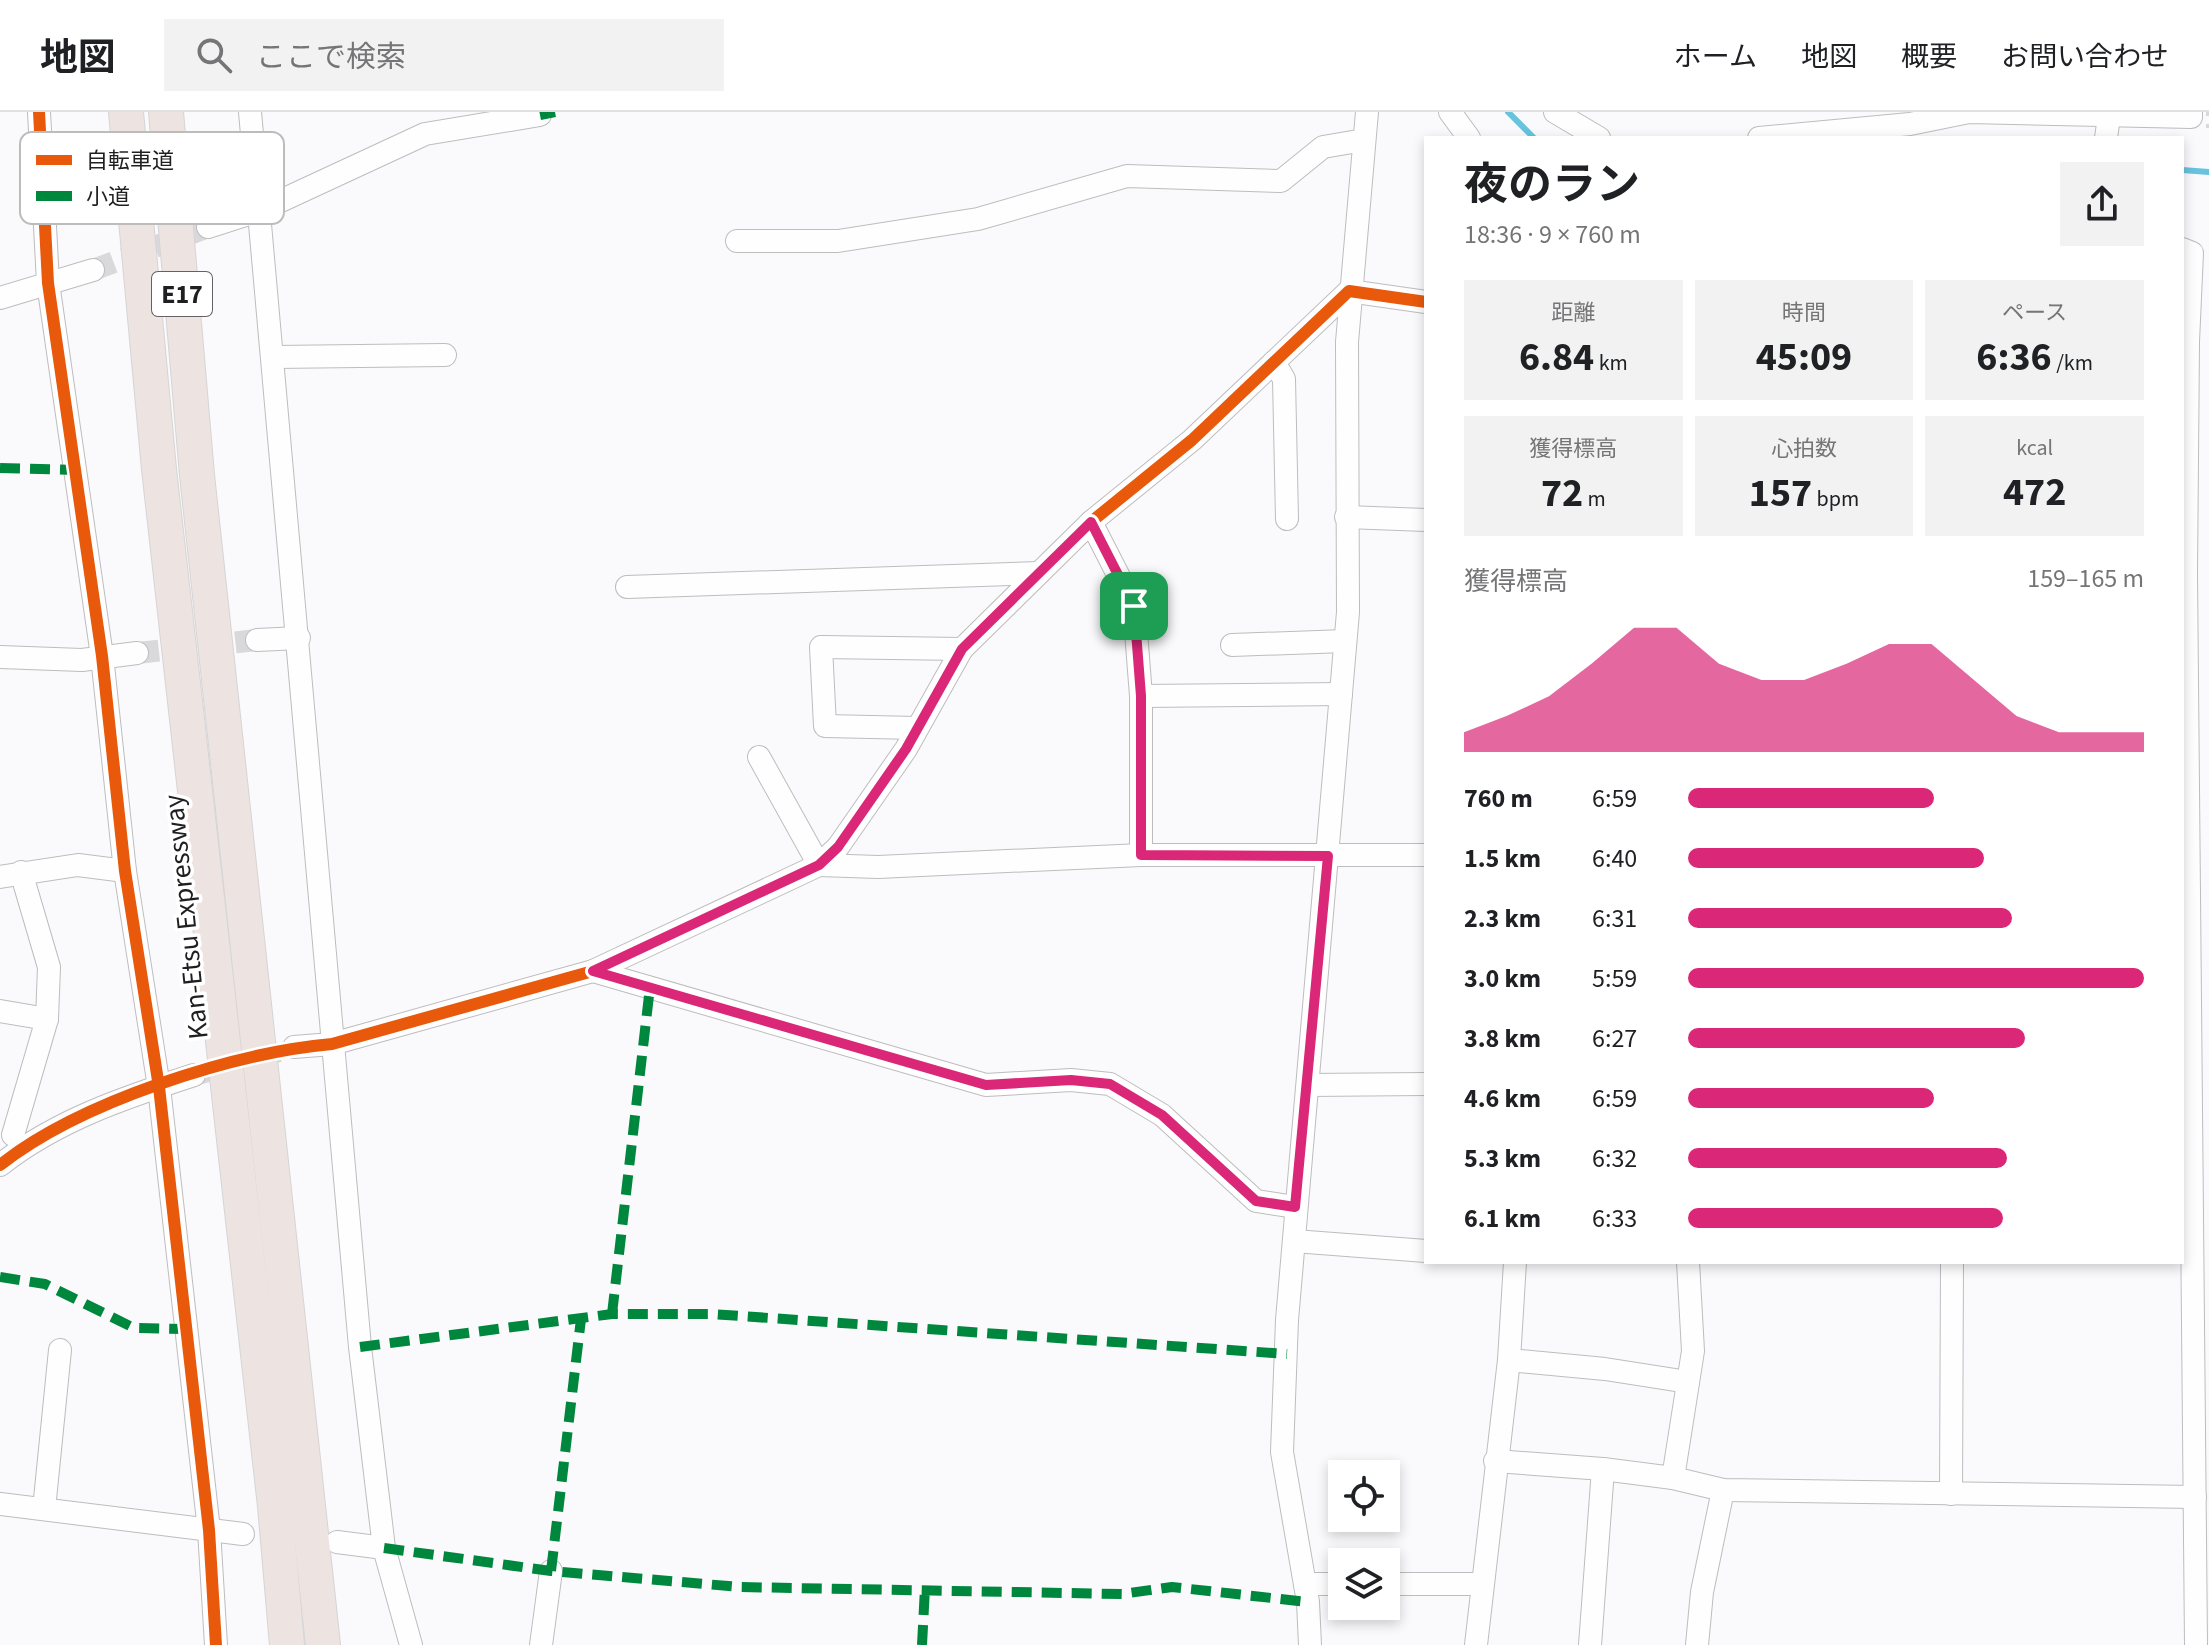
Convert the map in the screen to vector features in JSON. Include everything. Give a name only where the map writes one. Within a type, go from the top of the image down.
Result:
[{"type":"highway","name":"Kan-Etsu Expressway","points":[[126,112],[128,132]]},
{"type":"highway","name":"E17","points":[[166,112],[168,132]]},
{"type":"highway","name":"Kan-Etsu Expressway","points":[[136,224],[159,469],[275,1506],[287,1645]]},
{"type":"highway","name":"E17","points":[[176,224],[197,475],[323,1645]]},
{"type":"street","points":[[39,112],[40,132]]},
{"type":"street","points":[[250,112],[252,132]]},
{"type":"street","points":[[284,198],[424,123],[540,115],[540,112]]},
{"type":"street","points":[[1310,1645],[1305,1584],[1282,1452],[1295,1207],[1345,641],[1349,291],[1367,112]]},
{"type":"street","points":[[1450,112],[1468,136]]},
{"type":"street","points":[[1555,112],[1596,136]]},
{"type":"street","points":[[1904,112],[1938,118]]},
{"type":"street","points":[[1777,136],[1969,112],[2108,128],[2191,117],[2191,112]]},
{"type":"street","points":[[737,241],[838,241],[978,219],[1127,176],[1281,181],[1323,147],[1364,140]]},
{"type":"street","points":[[45,224],[48,283],[102,656],[125,871],[159,1087],[209,1530],[216,1645]]},
{"type":"street","points":[[208,227],[217,224]]},
{"type":"street","points":[[262,224],[360,1347],[384,1548],[411,1645]]},
{"type":"street","points":[[2184,250],[2192,253],[2185,342],[2184,574],[2186,1120],[2196,1645]]},
{"type":"street","points":[[0,298],[93,270]]},
{"type":"street","points":[[1349,291],[1424,302]]},
{"type":"street","points":[[294,1047],[332,1044],[593,971],[819,865],[838,847],[917,728],[962,649],[1091,522],[1192,440],[1349,291]]},
{"type":"street","points":[[274,357],[445,355]]},
{"type":"street","points":[[1274,362],[1284,379],[1287,519]]},
{"type":"street","points":[[1346,517],[1424,520]]},
{"type":"street","points":[[1091,522],[1134,606],[1141,696],[1141,855]]},
{"type":"street","points":[[627,587],[1039,573]]},
{"type":"street","points":[[2184,574],[2209,576]]},
{"type":"street","points":[[257,640],[299,638]]},
{"type":"street","points":[[1232,645],[1345,641]]},
{"type":"street","points":[[917,728],[825,726],[821,647],[962,649]]},
{"type":"street","points":[[0,657],[82,660],[137,653]]},
{"type":"street","points":[[1141,696],[1341,694]]},
{"type":"street","points":[[759,757],[819,865]]},
{"type":"street","points":[[819,865],[878,867],[1141,855],[1424,855]]},
{"type":"street","points":[[0,1165],[47,1019],[49,967],[11,874],[78,865],[125,871]]},
{"type":"street","points":[[593,971],[986,1085],[1071,1080],[1110,1084],[1162,1115],[1256,1201],[1295,1207]]},
{"type":"street","points":[[0,1011],[47,1019]]},
{"type":"street","points":[[11,1135],[88,1113],[194,1075]]},
{"type":"street","points":[[1308,1085],[1424,1084]]},
{"type":"street","points":[[1294,1241],[1424,1251]]},
{"type":"street","points":[[1476,1645],[1509,1360],[1515,1264]]},
{"type":"street","points":[[1673,1478],[1693,1351],[1688,1264]]},
{"type":"street","points":[[1951,1494],[1952,1264]]},
{"type":"street","points":[[44,1509],[60,1350]]},
{"type":"street","points":[[1509,1360],[1605,1369],[1688,1382]]},
{"type":"street","points":[[1495,1461],[1603,1469],[1673,1478],[1723,1490],[2195,1497]]},
{"type":"street","points":[[1590,1645],[1603,1469]]},
{"type":"street","points":[[1697,1645],[1702,1592],[1723,1490]]},
{"type":"street","points":[[0,1504],[243,1534]]},
{"type":"street","points":[[337,1542],[384,1548]]},
{"type":"street","points":[[541,1645],[551,1571]]},
{"type":"street","points":[[1305,1584],[1328,1584]]},
{"type":"street","points":[[1400,1584],[1481,1584]]},
{"type":"waterway","points":[[1508,112],[1532,136]]},
{"type":"waterway","points":[[2184,170],[2209,172]]},
{"type":"tunnel","points":[[93,270],[208,227]]},
{"type":"tunnel","points":[[137,653],[257,640]]},
{"type":"tunnel","points":[[194,1075],[294,1047]]},
{"type":"railway","points":[[2209,112],[2209,129]]},
{"type":"marked path","points":[[540,115],[555,112]]},
{"type":"marked path","points":[[0,468],[75,470]]},
{"type":"marked path","points":[[612,1314],[650,987]]},
{"type":"marked path","points":[[0,1277],[45,1284],[134,1328],[186,1329]]},
{"type":"marked path","points":[[360,1347],[612,1314],[712,1314],[1287,1354]]},
{"type":"marked path","points":[[551,1571],[581,1319]]},
{"type":"marked path","points":[[384,1548],[551,1571],[740,1587],[1122,1594],[1172,1587],[1308,1602]]},
{"type":"marked path","points":[[922,1645],[925,1588]]},
{"type":"cycle path","points":[[39,112],[40,132]]},
{"type":"cycle path","points":[[45,224],[48,283],[102,656],[125,871],[159,1087],[209,1530],[216,1645]]},
{"type":"cycle path","points":[[0,1165],[33,1142],[72,1121],[158,1084],[249,1058],[332,1044],[593,971],[819,865],[838,847],[906,749],[962,649],[1091,522],[1192,440],[1349,291],[1424,302]]},
{"type":"route","points":[[1091,522],[1134,606],[1141,696],[1141,855],[1152,858],[1328,856],[1295,1207],[1256,1201],[1162,1115],[1110,1084],[1071,1080],[986,1085],[593,971],[819,865],[838,847],[906,749],[962,649],[1091,522]]}]
